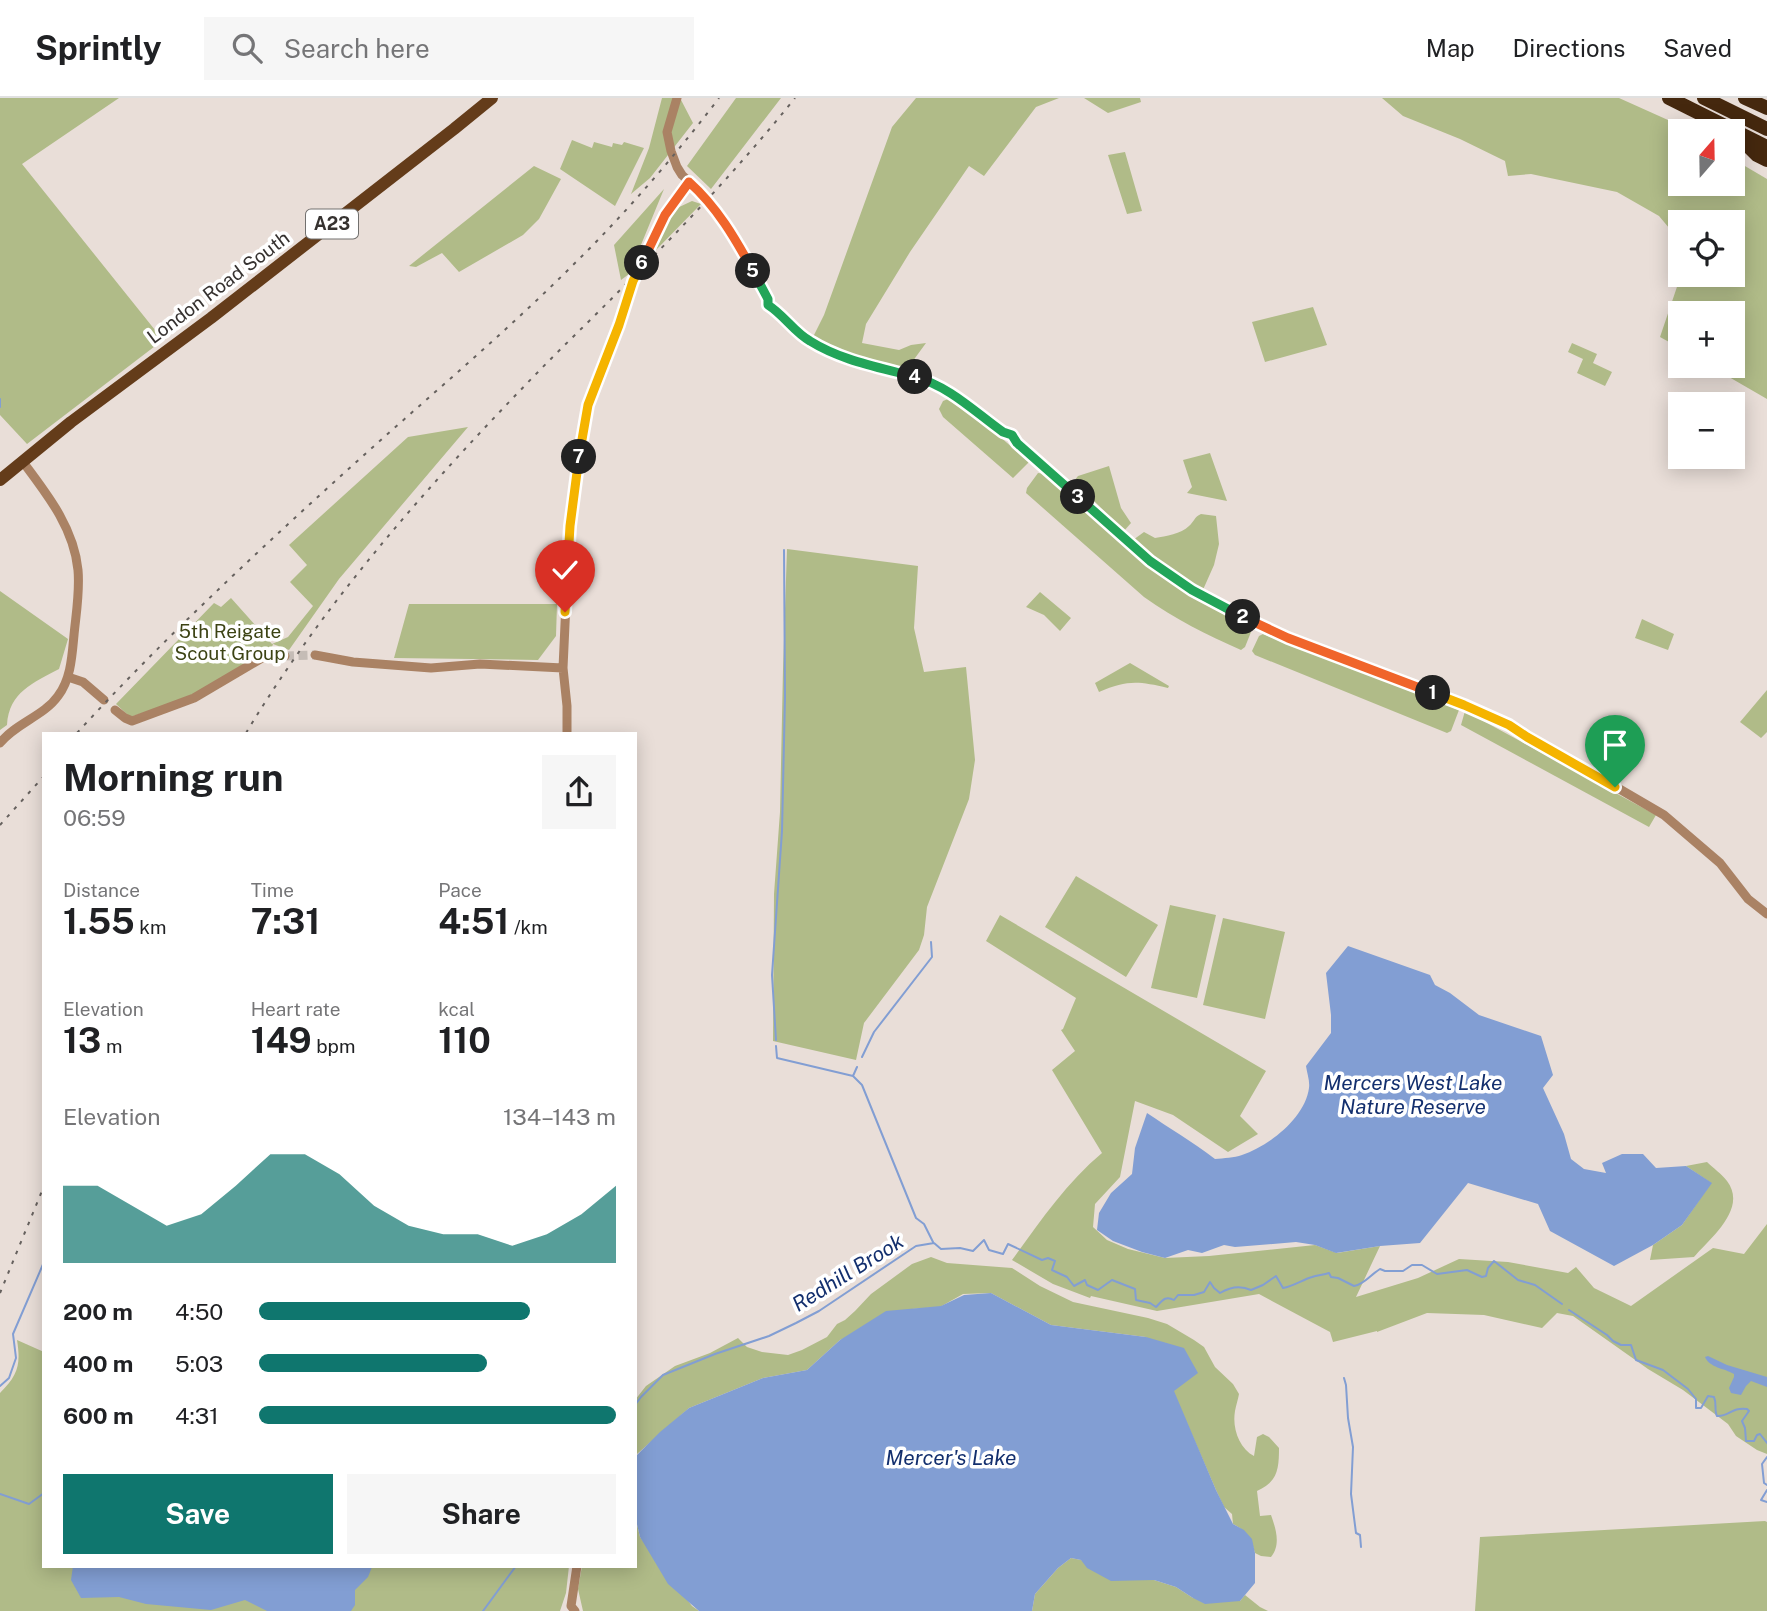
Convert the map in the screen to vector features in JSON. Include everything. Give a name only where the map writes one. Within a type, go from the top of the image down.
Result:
[{"type":"highway","points":[[1669,98],[1711,119]]},
{"type":"highway","points":[[1704,98],[1767,129]]},
{"type":"highway","points":[[1745,98],[1767,108]]},
{"type":"highway","points":[[1745,136],[1767,147]]},
{"type":"highway","points":[[1745,142],[1757,155],[1767,160]]},
{"type":"main road","name":"London Road South","points":[[0,480],[81,414],[211,318],[492,98]]},
{"type":"street","points":[[677,98],[667,132],[677,167],[729,227],[758,279],[768,299],[768,305],[800,335],[837,355],[928,380],[943,388],[1003,432],[1012,435],[1017,443],[1150,561],[1203,597],[1288,638],[1464,705],[1509,725],[1664,816],[1720,863],[1748,899],[1767,914]]},
{"type":"street","points":[[567,732],[568,706],[563,668],[570,526],[588,405],[633,281],[665,215],[689,182]]},
{"type":"street","points":[[0,743],[16,727],[56,699],[64,688],[72,656],[78,599],[78,570],[67,529],[55,506],[23,462]]},
{"type":"street","points":[[315,654],[353,662],[431,668],[480,664],[563,668]]},
{"type":"street","points":[[115,710],[132,721],[194,698],[262,658],[285,656]]},
{"type":"street","points":[[68,677],[83,682],[104,700]]},
{"type":"street","points":[[573,1608],[576,1568]]},
{"type":"green space","points":[[0,98],[119,98],[22,164],[163,340],[27,444],[0,415]]},
{"type":"green space","points":[[662,98],[680,98],[693,123],[650,178],[631,194],[649,148]]},
{"type":"green space","points":[[736,98],[781,98],[711,189],[687,166]]},
{"type":"green space","points":[[916,98],[1059,98],[1036,107],[984,176],[969,166],[910,252],[866,324],[862,343],[899,350],[926,343],[907,369],[834,349],[813,337],[824,315],[892,127]]},
{"type":"green space","points":[[1084,98],[1140,98],[1141,102],[1108,113]]},
{"type":"green space","points":[[1382,98],[1619,98],[1668,120],[1668,196],[1745,196],[1745,166],[1767,179],[1767,399],[1731,378],[1745,378],[1745,301],[1672,301],[1677,287],[1745,287],[1745,210],[1668,210],[1668,227],[1659,216],[1617,192],[1531,174],[1508,176],[1505,161],[1403,116]]},
{"type":"green space","points":[[572,140],[592,148],[594,142],[612,147],[613,143],[622,145],[624,142],[644,148],[615,206],[560,169]]},
{"type":"green space","points":[[1125,152],[1142,211],[1127,214],[1108,155]]},
{"type":"green space","points":[[534,166],[561,179],[539,219],[523,235],[459,272],[442,253],[416,267],[409,266]]},
{"type":"green space","points":[[664,189],[629,274],[621,280],[614,245]]},
{"type":"green space","points":[[692,201],[701,204],[656,250],[666,222],[675,209]]},
{"type":"green space","points":[[1313,307],[1327,345],[1265,362],[1252,322]]},
{"type":"green space","points":[[1668,313],[1668,341],[1660,337]]},
{"type":"green space","points":[[1572,343],[1597,354],[1593,363],[1612,372],[1605,386],[1577,373],[1583,359],[1568,352]]},
{"type":"green space","points":[[948,399],[998,435],[1029,462],[1013,478],[943,417],[939,409],[943,401]]},
{"type":"green space","name":"5th Reigate Scout Group","points":[[468,427],[339,579],[289,650],[273,644],[270,654],[183,700],[130,717],[116,704],[214,603],[221,607],[231,598],[272,644],[288,637],[313,606],[290,582],[307,565],[289,545],[408,437]]},
{"type":"green space","points":[[1210,453],[1227,501],[1187,493],[1192,487],[1183,460]]},
{"type":"green space","points":[[1109,466],[1121,508],[1131,523],[1124,531],[1074,481],[1078,476]]},
{"type":"green space","points":[[1038,473],[1046,474],[1171,583],[1247,626],[1251,632],[1245,647],[1241,650],[1204,632],[1144,597],[1026,493]]},
{"type":"green space","points":[[1201,514],[1216,516],[1219,544],[1214,565],[1202,592],[1150,556],[1133,540],[1144,532],[1155,538],[1178,533]]},
{"type":"green space","points":[[787,549],[918,566],[914,628],[924,672],[966,667],[975,760],[969,799],[927,907],[924,935],[919,950],[864,1023],[856,1060],[773,1041],[774,894],[780,812]]},
{"type":"green space","points":[[0,591],[68,639],[59,669],[17,696],[12,704],[7,725],[0,730]]},
{"type":"green space","points":[[1040,592],[1071,618],[1060,631],[1044,615],[1026,607]]},
{"type":"green space","points":[[409,604],[557,604],[556,636],[538,660],[394,658]]},
{"type":"green space","points":[[1642,619],[1674,634],[1668,650],[1635,638]]},
{"type":"green space","points":[[1263,634],[1459,710],[1451,731],[1447,733],[1255,655],[1252,651],[1259,636]]},
{"type":"green space","points":[[1130,663],[1169,686],[1168,688],[1133,683],[1117,685],[1099,692],[1095,683]]},
{"type":"green space","points":[[1767,690],[1767,732],[1761,738],[1740,722]]},
{"type":"green space","points":[[1465,711],[1656,815],[1649,827],[1461,725]]},
{"type":"green space","points":[[1076,876],[1158,925],[1126,977],[1045,927]]},
{"type":"green space","points":[[1170,905],[1216,915],[1197,998],[1151,988]]},
{"type":"green space","points":[[1000,915],[1266,1071],[1240,1116],[1258,1134],[1228,1152],[1173,1115],[1135,1101],[1120,1177],[1095,1204],[1093,1227],[1107,1240],[1128,1249],[1165,1258],[1315,1245],[1337,1253],[1380,1246],[1356,1297],[1418,1278],[1459,1259],[1508,1262],[1568,1273],[1576,1267],[1594,1288],[1631,1306],[1713,1248],[1744,1254],[1767,1224],[1767,1454],[1736,1436],[1728,1424],[1683,1390],[1648,1369],[1573,1316],[1557,1313],[1542,1328],[1484,1315],[1427,1313],[1377,1332],[1333,1342],[1330,1332],[1259,1294],[1157,1311],[1091,1296],[1090,1298],[1053,1284],[1012,1260],[1065,1190],[1102,1153],[1052,1070],[1075,1051],[1061,1030],[1076,998],[986,941]]},
{"type":"green space","points":[[1223,918],[1285,932],[1265,1019],[1203,1005]]},
{"type":"green space","points":[[1707,1162],[1727,1181],[1733,1202],[1730,1212],[1717,1232],[1694,1257],[1650,1260],[1653,1245],[1682,1225],[1711,1183],[1686,1166]]},
{"type":"green space","points":[[931,1257],[947,1263],[1012,1268],[1073,1302],[1167,1324],[1204,1347],[1215,1367],[1233,1384],[1239,1394],[1235,1424],[1244,1448],[1254,1456],[1257,1437],[1263,1434],[1279,1448],[1276,1474],[1257,1491],[1260,1516],[1271,1515],[1276,1531],[1277,1542],[1271,1557],[1255,1553],[1248,1536],[1233,1524],[1232,1514],[1224,1507],[1146,1337],[1051,1325],[991,1293],[963,1294],[940,1307],[912,1309],[840,1340],[807,1370],[763,1378],[689,1408],[637,1454],[637,1397],[646,1386],[675,1366],[710,1353],[738,1338],[747,1347],[762,1352],[788,1355],[802,1350],[827,1337],[837,1324],[845,1320],[871,1294],[912,1264]]},
{"type":"green space","points":[[17,1340],[42,1351],[42,1568],[569,1568],[566,1593],[560,1611],[0,1611],[0,1393],[11,1381],[19,1356]]},
{"type":"green space","points":[[1765,1521],[1767,1611],[1475,1611],[1480,1537]]},
{"type":"green space","points":[[637,1524],[640,1537],[692,1606],[699,1611],[583,1611],[578,1589],[582,1568],[637,1568]]},
{"type":"green space","points":[[1071,1558],[1135,1579],[1154,1580],[1176,1587],[1193,1598],[1240,1601],[1245,1595],[1268,1611],[1032,1611],[1035,1594],[1058,1568]]},
{"type":"water","name":"Mercers West Lake Nature Reserve","points":[[1348,946],[1430,975],[1435,985],[1479,1015],[1541,1036],[1553,1075],[1543,1088],[1564,1134],[1571,1159],[1584,1169],[1606,1173],[1602,1163],[1622,1154],[1643,1154],[1656,1168],[1686,1166],[1712,1183],[1682,1225],[1653,1245],[1614,1266],[1550,1231],[1538,1204],[1468,1183],[1420,1243],[1336,1253],[1315,1245],[1296,1242],[1235,1247],[1224,1245],[1202,1253],[1188,1250],[1165,1258],[1113,1241],[1097,1230],[1099,1213],[1111,1193],[1132,1174],[1135,1148],[1147,1113],[1215,1159],[1236,1157],[1252,1151],[1274,1138],[1293,1120],[1301,1110],[1309,1088],[1306,1066],[1331,1033],[1326,973]]},
{"type":"water","name":"Mercer's Lake","points":[[991,1293],[1051,1325],[1146,1337],[1184,1348],[1198,1373],[1174,1391],[1233,1524],[1244,1530],[1252,1539],[1255,1583],[1240,1601],[1205,1604],[1176,1587],[1154,1580],[1111,1581],[1087,1568],[1081,1560],[1071,1558],[1058,1568],[1035,1594],[1032,1611],[699,1611],[668,1584],[640,1537],[637,1524],[637,1455],[660,1432],[689,1408],[763,1378],[807,1370],[840,1340],[886,1311],[941,1306],[964,1295]]},
{"type":"water","points":[[1705,1357],[1727,1365],[1767,1377],[1767,1387],[1751,1381],[1741,1395],[1731,1393],[1729,1388],[1734,1374],[1707,1361]]},
{"type":"water","points":[[73,1568],[372,1568],[368,1577],[355,1590],[355,1605],[351,1611],[267,1611],[245,1600],[211,1610],[146,1604],[119,1597],[81,1598],[71,1580]]},
{"type":"waterway","points":[[0,399],[0,407]]},
{"type":"waterway","points":[[776,1040],[772,975],[782,831],[784,550]]},
{"type":"waterway","points":[[862,1057],[874,1032],[932,957],[931,942]]},
{"type":"waterway","points":[[776,1046],[777,1058],[853,1076],[862,1085],[916,1218],[924,1224],[933,1242]]},
{"type":"waterway","points":[[853,1076],[857,1067]]},
{"type":"waterway","name":"Redhill Brook","points":[[637,1402],[663,1375],[769,1336],[796,1323],[819,1311],[916,1246],[934,1243],[941,1249],[960,1248],[973,1251],[984,1240],[989,1250],[1003,1254],[1008,1244],[1042,1260],[1048,1258],[1055,1261],[1052,1270],[1067,1277],[1074,1286],[1085,1280],[1087,1285],[1098,1290],[1112,1280],[1135,1289],[1136,1300],[1156,1307],[1166,1298],[1174,1300],[1178,1295],[1204,1292],[1210,1282],[1220,1293],[1235,1287],[1251,1290],[1276,1276],[1283,1288],[1329,1273],[1331,1277],[1354,1286],[1380,1269],[1403,1271],[1412,1265],[1422,1265],[1437,1274],[1467,1270],[1482,1277],[1486,1276],[1494,1261],[1518,1280],[1535,1285],[1562,1304]]},
{"type":"waterway","points":[[0,1386],[9,1378],[16,1358],[13,1334],[42,1267]]},
{"type":"waterway","name":"Redhill Brook","points":[[1569,1310],[1613,1341],[1621,1345],[1631,1345],[1636,1360],[1663,1370],[1688,1389],[1696,1399],[1696,1408],[1701,1408],[1708,1396],[1714,1397],[1717,1416],[1737,1409],[1747,1409],[1749,1411],[1742,1421],[1746,1441],[1754,1441],[1760,1434],[1767,1443]]},
{"type":"waterway","points":[[1344,1378],[1353,1447],[1351,1494],[1356,1533],[1360,1535],[1361,1547]]},
{"type":"waterway","name":"Redhill Brook","points":[[1767,1457],[1762,1464],[1764,1483],[1767,1485]]},
{"type":"waterway","name":"Redhill Brook","points":[[1767,1490],[1761,1500],[1767,1502]]},
{"type":"waterway","points":[[0,1494],[29,1504],[42,1494]]},
{"type":"waterway","name":"Redhill Brook","points":[[483,1611],[515,1568]]},
{"type":"tunnel","points":[[285,656],[315,655]]},
{"type":"railway","points":[[78,732],[178,629],[248,562],[573,265],[649,184],[719,98]]},
{"type":"railway","points":[[247,732],[310,636],[419,500],[538,372],[690,218],[795,98]]},
{"type":"railway","points":[[0,825],[42,778]]},
{"type":"railway","points":[[0,1293],[42,1191]]},
{"type":"route","points":[[565,612],[573,495],[588,405],[629,299],[633,281],[665,215],[689,182],[716,209],[729,227],[768,299],[768,305],[812,343],[837,355],[928,380],[943,388],[1003,432],[1012,435],[1017,443],[1150,561],[1203,597],[1288,638],[1464,705],[1509,725],[1615,787]]}]
